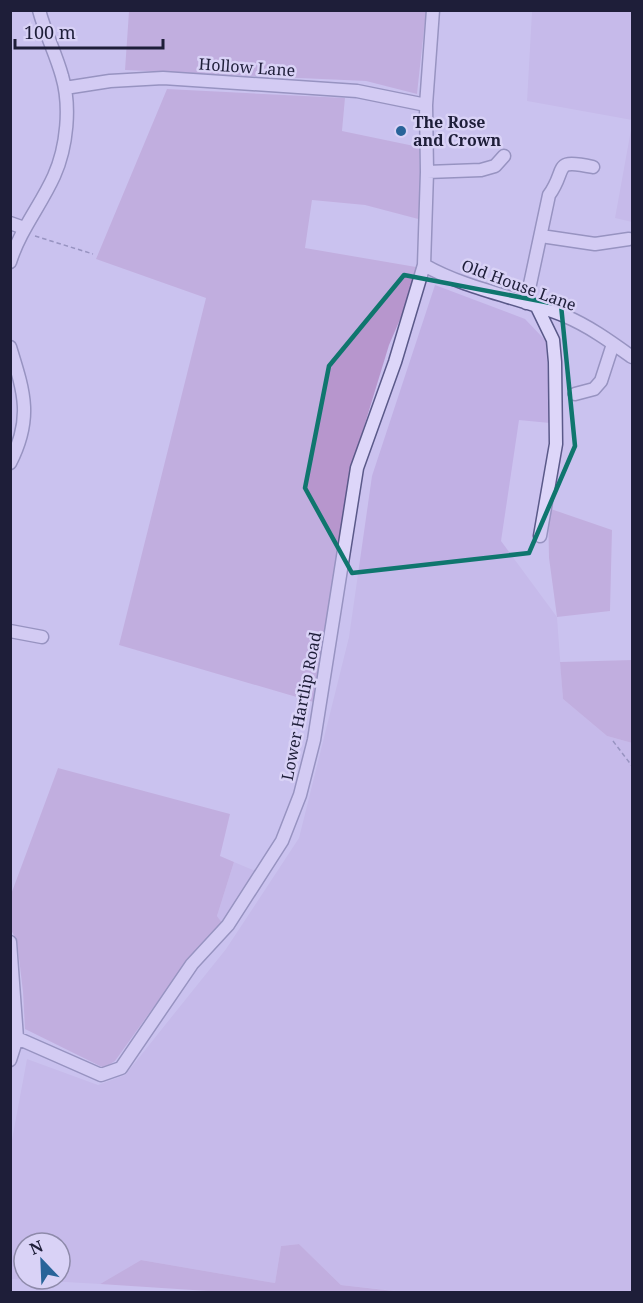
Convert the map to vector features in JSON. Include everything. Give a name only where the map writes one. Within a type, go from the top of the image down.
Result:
[{"type":"street","points":[[10,262],[23,229],[55,174],[67,116],[65,87],[39,10]]},
{"type":"street","points":[[426,105],[433,10]]},
{"type":"street","name":"Hollow Lane","points":[[65,87],[110,81],[163,78],[357,91],[426,105]]},
{"type":"street","name":"Lower Hartlip Road","points":[[17,1038],[101,1076],[121,1068],[192,964],[228,925],[282,841],[300,795],[314,740],[357,468],[395,362],[424,266],[428,172],[426,105]]},
{"type":"street","points":[[428,172],[481,170],[495,166],[504,156]]},
{"type":"street","points":[[540,536],[556,444],[553,340],[532,305],[541,236],[549,195],[556,185],[559,171],[565,164],[573,163],[593,167]]},
{"type":"street","points":[[10,223],[23,229]]},
{"type":"street","points":[[541,236],[595,244],[629,239]]},
{"type":"street","name":"Old House Lane","points":[[424,266],[472,286],[565,316],[633,357]]},
{"type":"street","points":[[575,394],[594,389],[601,381],[613,344]]},
{"type":"street","points":[[10,347],[25,403],[23,429],[10,463]]},
{"type":"street","points":[[10,631],[42,637]]},
{"type":"street","points":[[10,942],[17,1038],[10,1060]]},
{"type":"path","points":[[23,229],[47,241],[93,254]]},
{"type":"path","points":[[613,741],[633,766]]},
{"type":"highlighted area","points":[[404,275],[561,305],[575,446],[529,553],[352,573],[305,488],[329,366]]},
{"type":"shaded area","points":[[129,11],[426,11],[417,94],[366,81],[125,70]]},
{"type":"shaded area","points":[[532,11],[632,11],[632,120],[527,101]]},
{"type":"shaded area","points":[[167,89],[345,98],[342,131],[419,147],[422,220],[365,205],[312,200],[305,248],[422,268],[389,345],[352,466],[317,703],[119,645],[206,298],[96,259]]},
{"type":"shaded area","points":[[632,124],[632,222],[615,218]]},
{"type":"shaded area","points":[[435,285],[525,319],[546,341],[550,423],[519,420],[501,541],[557,617],[563,699],[607,736],[632,743],[632,1292],[406,1292],[341,1285],[299,1244],[281,1246],[275,1283],[141,1260],[100,1284],[72,1282],[72,1231],[12,1231],[11,1279],[11,1145],[27,1059],[98,1085],[125,1075],[226,949],[299,838],[349,637],[372,476]]},
{"type":"shaded area","points":[[548,508],[612,530],[610,611],[557,617],[549,558]]},
{"type":"shaded area","points":[[632,660],[632,743],[607,736],[563,699],[560,662]]},
{"type":"shaded area","points":[[58,768],[230,814],[220,856],[234,862],[217,916],[223,924],[188,959],[115,1061],[104,1068],[25,1029],[17,941],[11,930],[10,897]]},
{"type":"shaded area","points":[[234,862],[258,872],[223,924],[217,916]]},
{"type":"shaded area","points":[[299,1244],[341,1285],[403,1292],[223,1292],[100,1284],[141,1260],[275,1283],[281,1246]]},
{"type":"place","name":"The Rose and Crown","points":[[401,131]]}]
